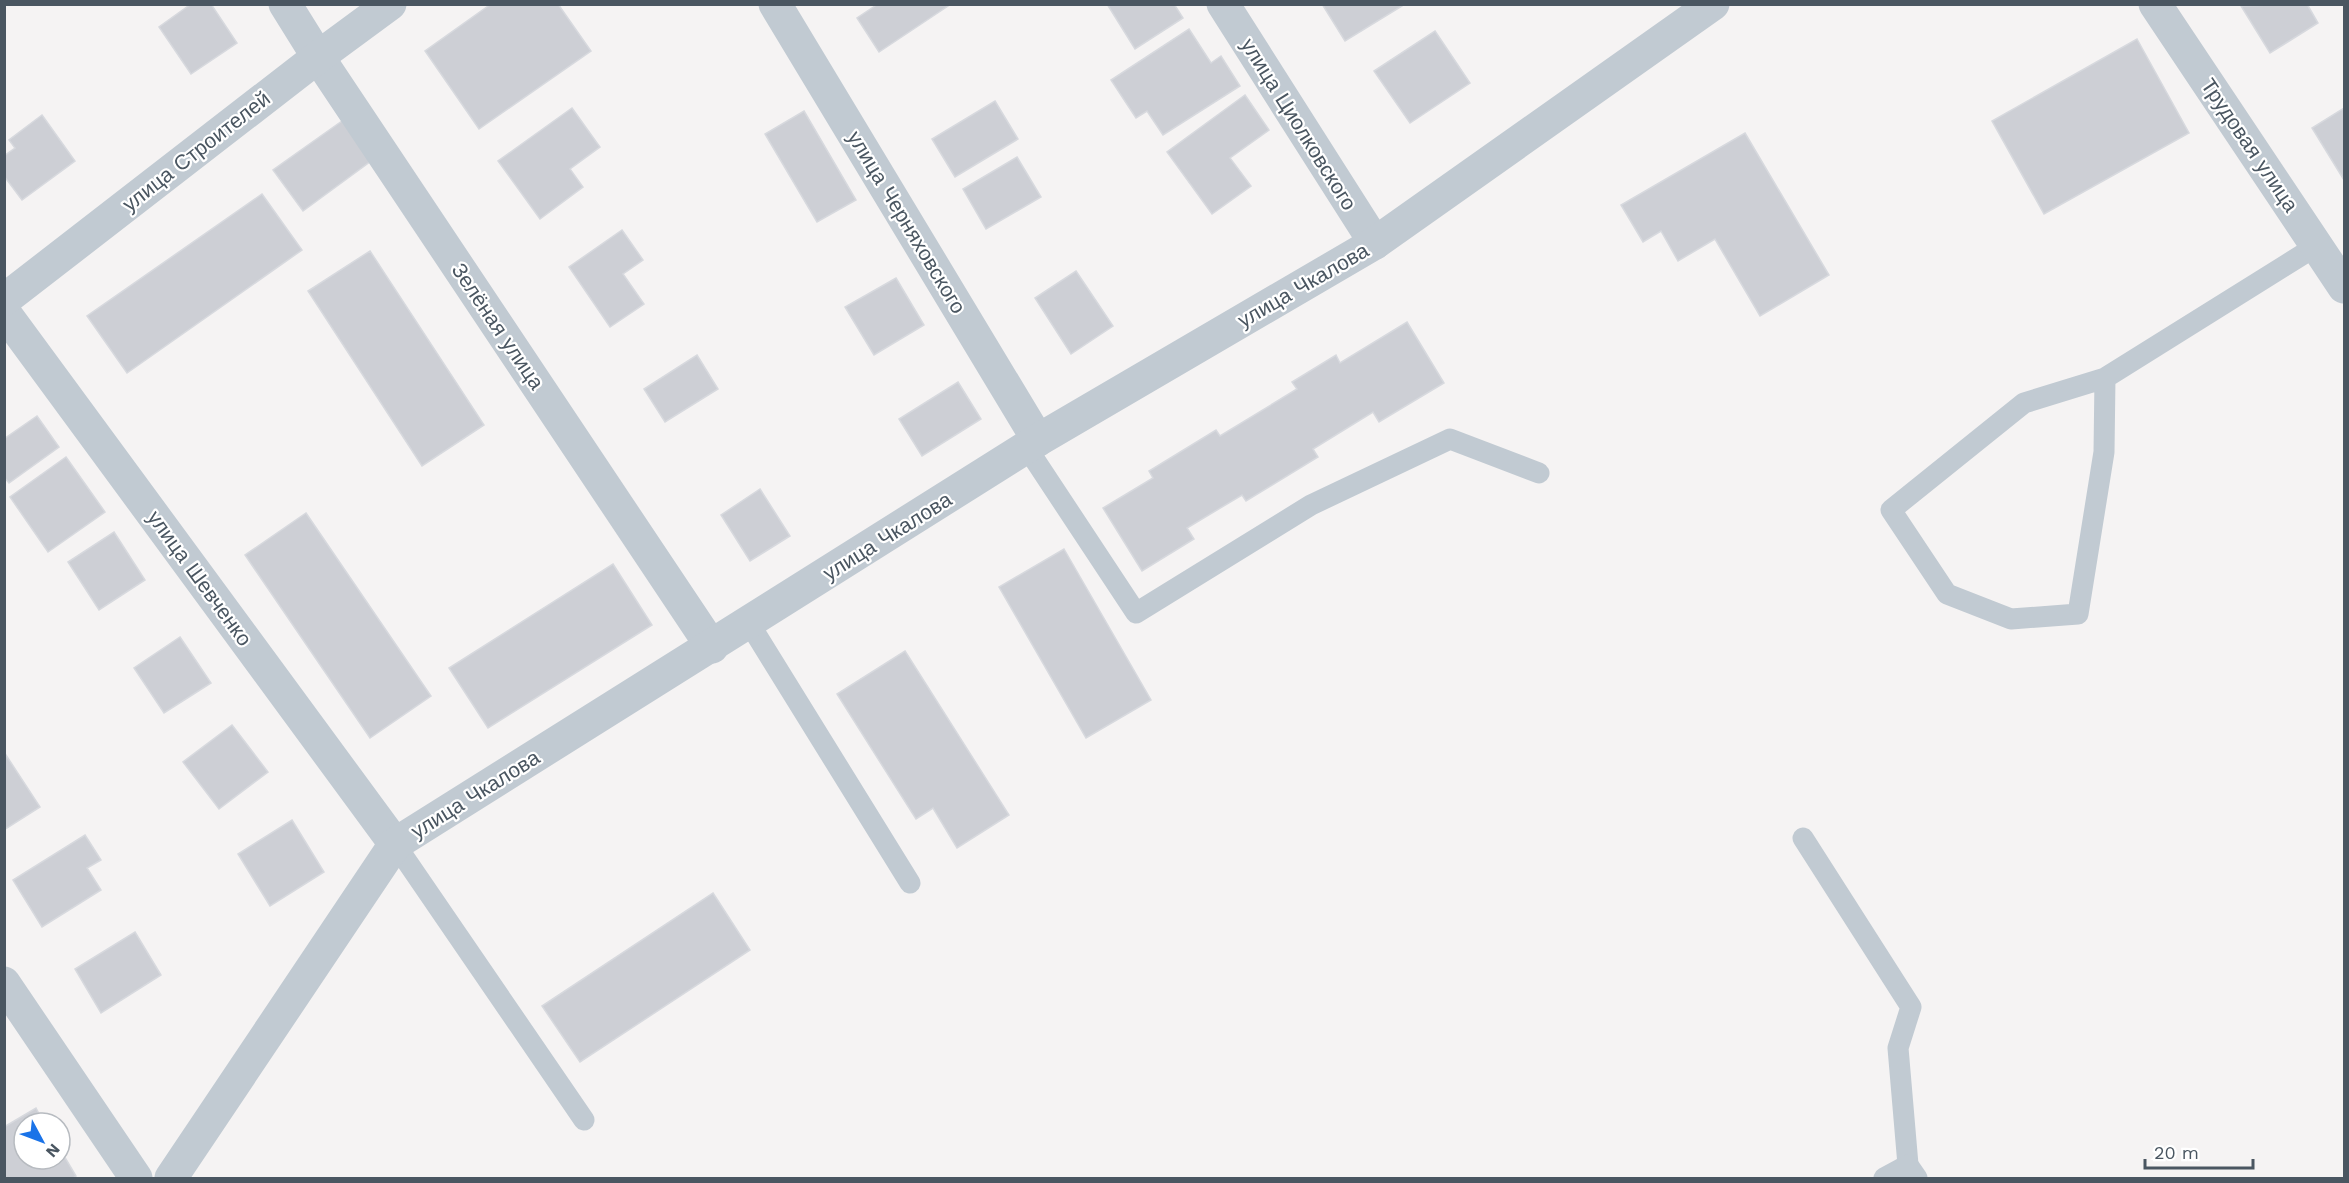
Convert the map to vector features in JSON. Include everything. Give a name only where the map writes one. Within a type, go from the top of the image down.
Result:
[{"type":"street","name":"Зелёная улица","points":[[285,4],[318,57],[712,647]]},
{"type":"street","name":"улица Строителей","points":[[4,300],[390,4]]},
{"type":"street","name":"улица Черняховского","points":[[776,4],[1033,444]]},
{"type":"street","name":"улица Циолковского","points":[[1224,4],[1375,243]]},
{"type":"street","name":"Трудовая улица","points":[[2155,4],[2334,262]]},
{"type":"street","name":"улица Чкалова","points":[[171,1179],[394,844],[1033,444],[1375,243],[1701,8]]},
{"type":"street","name":"улица Шевченко","points":[[4,312],[394,844]]},
{"type":"street","points":[[4,983],[136,1179]]},
{"type":"lane","points":[[2105,378],[2104,452],[2078,614],[2011,620],[1947,594],[1891,510],[2024,403],[2105,378],[2334,262]]},
{"type":"lane","points":[[1033,444],[1136,613],[1311,505],[1450,439],[1539,473]]},
{"type":"lane","points":[[749,623],[910,883]]},
{"type":"lane","points":[[1803,837],[1911,1006],[1898,1048],[1912,1172],[1884,1179]]},
{"type":"lane","points":[[394,844],[584,1120]]},
{"type":"building","points":[[191,4],[211,4],[237,43],[191,74],[159,27]]},
{"type":"building","points":[[491,4],[558,4],[591,51],[479,129],[425,51]]},
{"type":"building","points":[[878,4],[951,4],[879,52],[857,18]]},
{"type":"building","points":[[1107,4],[1174,4],[1183,18],[1135,49]]},
{"type":"building","points":[[1322,4],[1401,4],[1402,6],[1345,41]]},
{"type":"building","points":[[2307,4],[2318,23],[2270,53],[2241,6]]},
{"type":"building","points":[[1189,29],[1211,63],[1221,56],[1240,86],[1163,135],[1147,111],[1136,118],[1111,80]]},
{"type":"building","points":[[1435,31],[1470,83],[1410,123],[1374,71]]},
{"type":"building","points":[[2137,39],[2189,133],[2044,214],[1992,121]]},
{"type":"building","points":[[1245,95],[1269,130],[1230,158],[1251,186],[1212,214],[1167,152]]},
{"type":"building","points":[[995,101],[1018,139],[955,177],[932,139]]},
{"type":"building","points":[[572,108],[600,147],[570,169],[583,187],[540,219],[498,161]]},
{"type":"building","points":[[2344,108],[2344,180],[2312,128]]},
{"type":"building","points":[[804,111],[856,200],[817,222],[765,134]]},
{"type":"building","points":[[42,115],[75,161],[22,200],[4,176],[4,156],[15,148],[9,140]]},
{"type":"building","points":[[342,121],[371,161],[303,211],[273,170]]},
{"type":"building","points":[[1745,133],[1829,275],[1760,316],[1715,239],[1678,261],[1661,231],[1643,242],[1621,205]]},
{"type":"building","points":[[1017,157],[1041,197],[986,229],[963,189]]},
{"type":"building","points":[[262,194],[302,250],[127,373],[87,316]]},
{"type":"building","points":[[622,230],[643,260],[623,274],[644,304],[610,327],[569,267]]},
{"type":"building","points":[[370,251],[484,425],[422,466],[308,291]]},
{"type":"building","points":[[1076,271],[1113,326],[1071,354],[1035,298]]},
{"type":"building","points":[[896,278],[924,325],[874,355],[845,307]]},
{"type":"building","points":[[1407,322],[1444,383],[1379,422],[1373,412],[1313,449],[1318,457],[1246,501],[1242,495],[1187,528],[1194,539],[1142,571],[1103,508],[1153,478],[1149,471],[1216,430],[1220,436],[1297,389],[1292,382],[1336,355],[1340,363]]},
{"type":"building","points":[[697,355],[718,389],[665,422],[644,389]]},
{"type":"building","points":[[958,382],[981,419],[922,456],[899,419]]},
{"type":"building","points":[[37,416],[59,447],[9,483],[4,477],[4,439]]},
{"type":"building","points":[[66,457],[105,512],[48,552],[10,497]]},
{"type":"building","points":[[760,489],[790,536],[750,561],[721,515]]},
{"type":"building","points":[[306,513],[431,696],[370,738],[245,555]]},
{"type":"building","points":[[114,532],[145,580],[99,610],[68,562]]},
{"type":"building","points":[[1064,549],[1151,700],[1086,738],[999,587]]},
{"type":"building","points":[[613,564],[652,625],[488,728],[449,668]]},
{"type":"building","points":[[180,637],[211,683],[164,713],[134,668]]},
{"type":"building","points":[[905,651],[1009,815],[957,848],[933,808],[916,819],[837,694]]},
{"type":"building","points":[[232,725],[268,772],[219,809],[183,762]]},
{"type":"building","points":[[4,752],[40,807],[4,830]]},
{"type":"building","points":[[292,820],[324,872],[270,906],[238,854]]},
{"type":"building","points":[[85,835],[101,860],[87,868],[101,890],[42,927],[13,880]]},
{"type":"building","points":[[713,893],[750,950],[580,1062],[542,1006]]},
{"type":"building","points":[[135,932],[161,975],[101,1013],[75,969]]},
{"type":"building","points":[[12,1122],[12,1171],[72,1169],[76,1176],[73,1178],[4,1178],[4,1127]]}]
